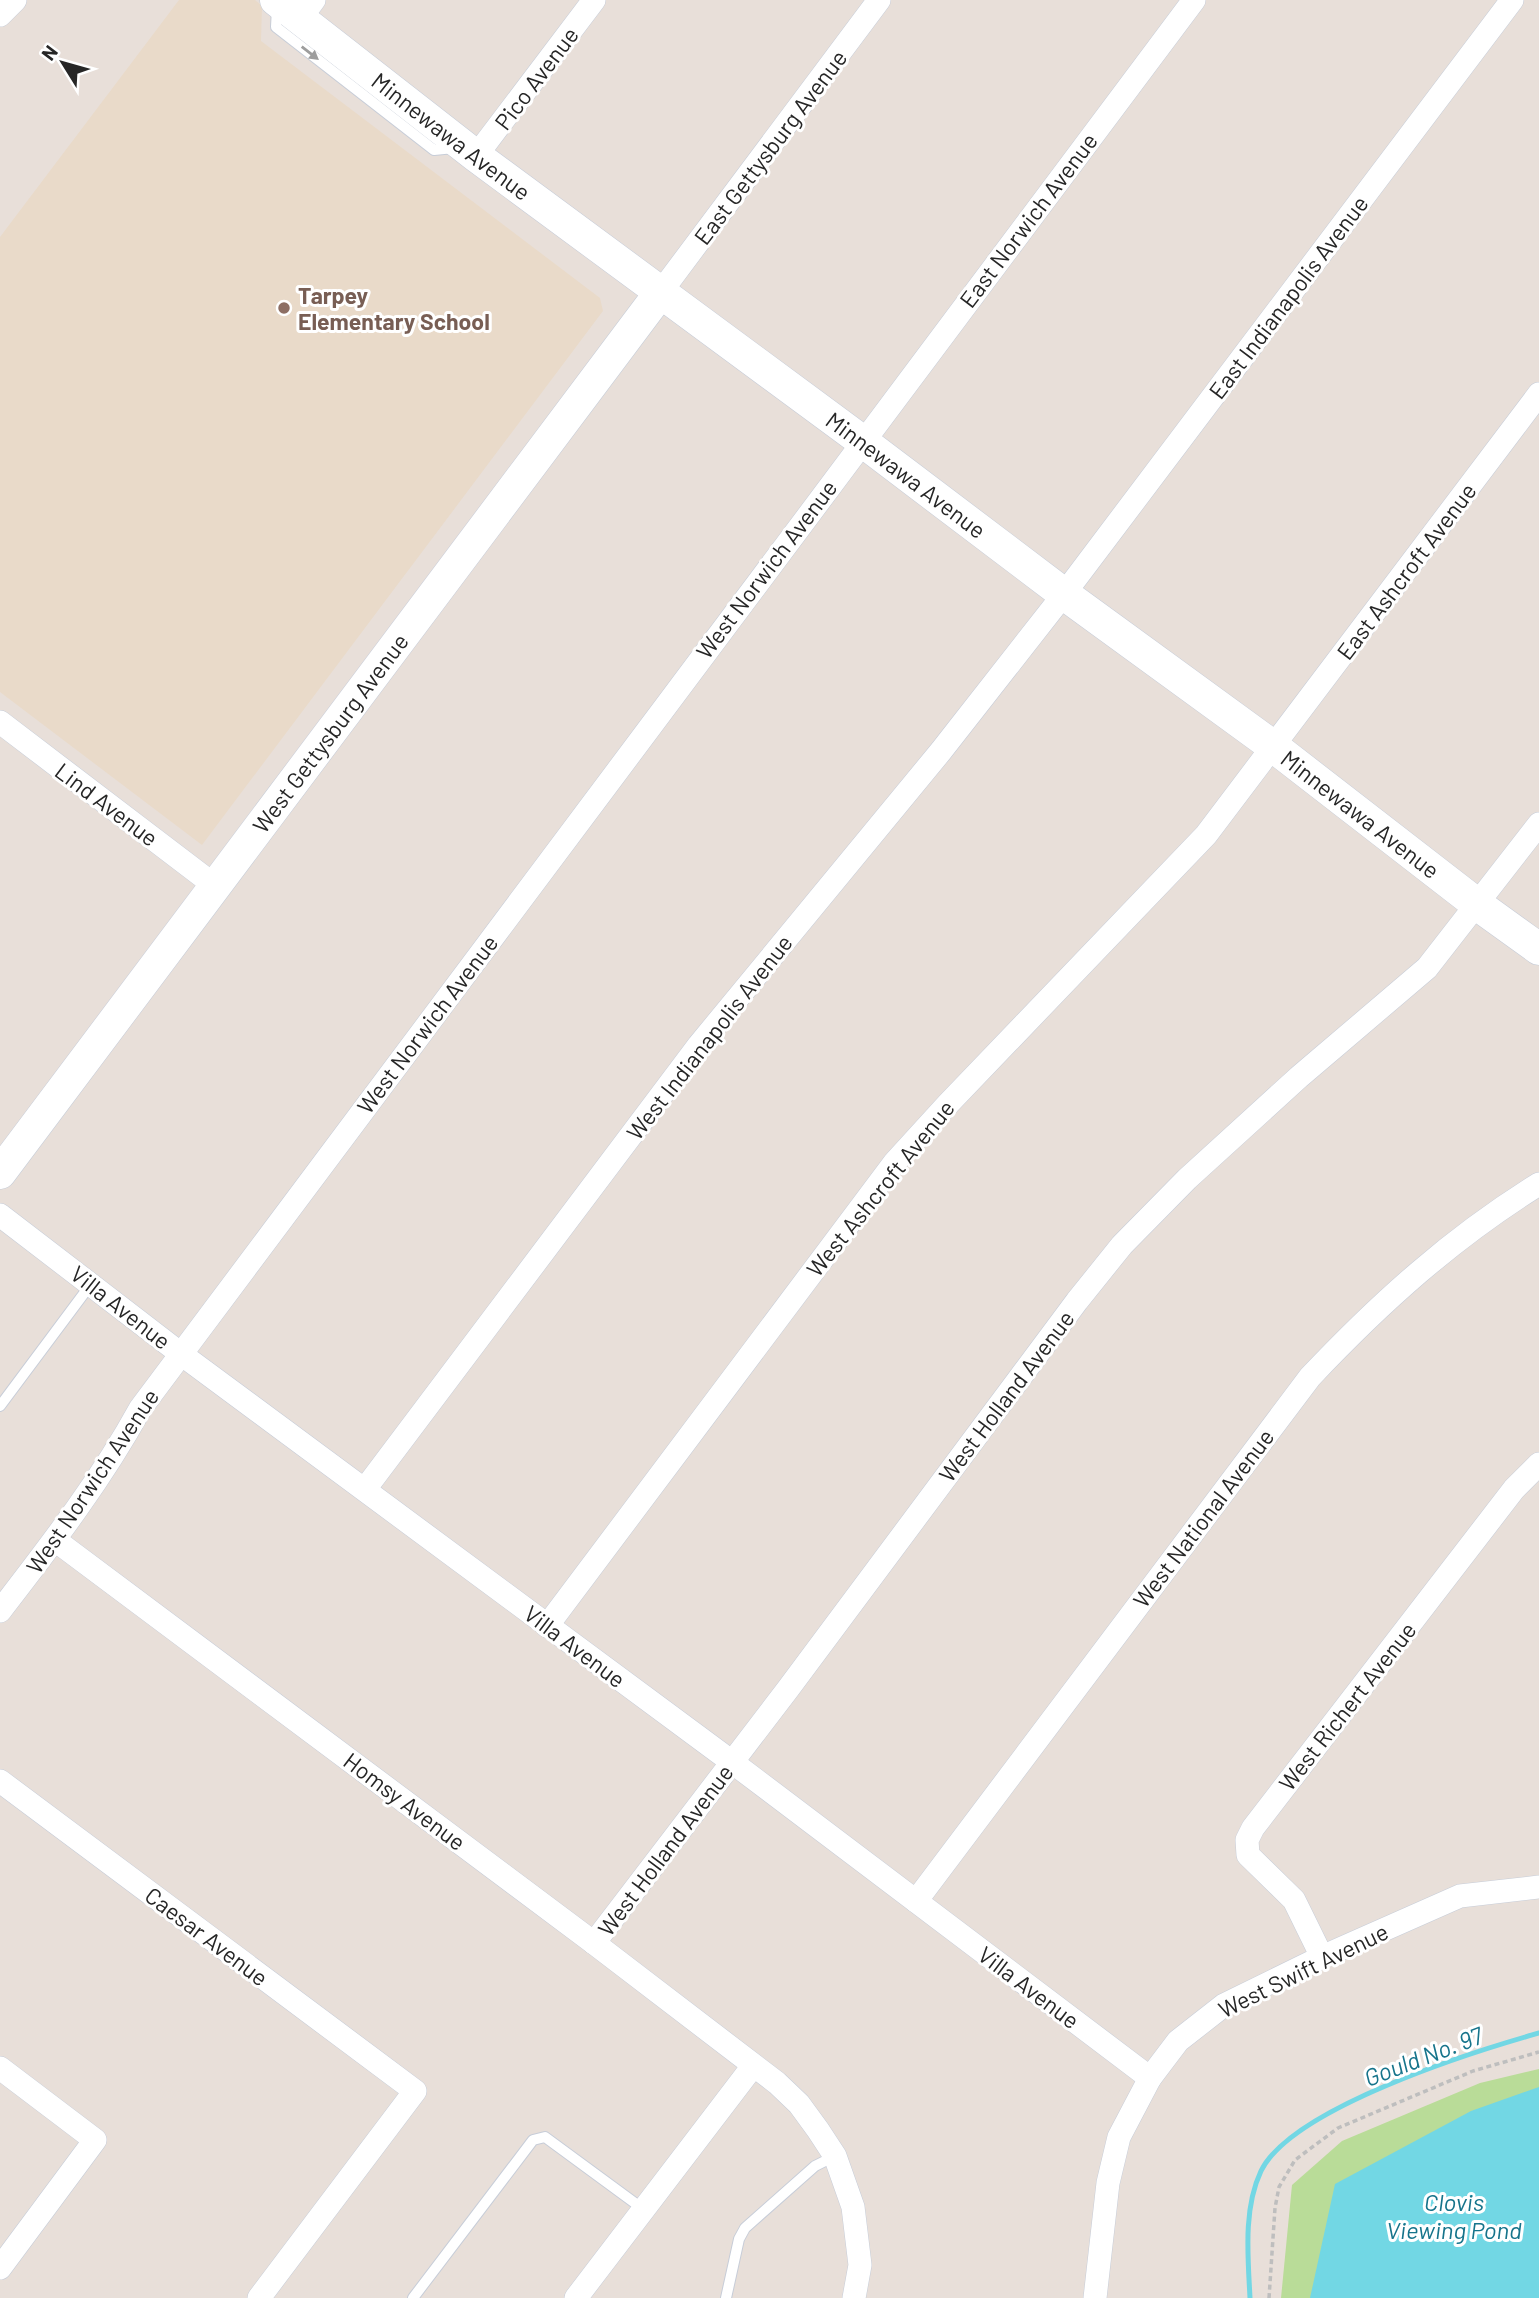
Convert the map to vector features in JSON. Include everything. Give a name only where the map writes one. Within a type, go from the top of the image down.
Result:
[{"type":"street","points":[[0,15],[15,0]]},
{"type":"street","name":"Pico Avenue","points":[[470,152],[594,0]]},
{"type":"street","name":"East Gettysburg Avenue","points":[[660,293],[879,0]]},
{"type":"street","name":"East Norwich Avenue","points":[[862,441],[1194,0]]},
{"type":"street","name":"East Indianapolis Avenue","points":[[1064,594],[1512,0]]},
{"type":"street","name":"Minnewawa Avenue","points":[[292,5],[470,152],[1274,747],[1539,949]]},
{"type":"street","name":"West Gettysburg Avenue","points":[[0,1173],[660,293]]},
{"type":"street","name":"East Ashcroft Avenue","points":[[1274,747],[1539,394]]},
{"type":"street","name":"West Norwich Avenue","points":[[0,1612],[83,1503],[140,1409],[862,441]]},
{"type":"street","name":"West Indianapolis Avenue","points":[[365,1489],[699,1045],[941,751],[1064,594]]},
{"type":"street","name":"Lind Avenue","points":[[0,722],[215,886]]},
{"type":"street","name":"West Ashcroft Avenue","points":[[547,1626],[895,1163],[956,1095],[1206,835],[1274,747]]},
{"type":"street","name":"West Holland Avenue","points":[[594,1943],[1077,1301],[1122,1245],[1187,1179],[1427,968],[1539,824]]},
{"type":"street","name":"West National Avenue","points":[[916,1901],[1310,1377],[1362,1323],[1446,1248],[1539,1184]]},
{"type":"street","name":"Villa Avenue","points":[[0,1215],[181,1354],[732,1762],[1150,2078]]},
{"type":"street","name":"West Richert Avenue","points":[[1322,1957],[1294,1900],[1248,1855],[1247,1840],[1514,1489],[1539,1464]]},
{"type":"street","name":"Homsy Avenue","points":[[55,1539],[594,1943],[753,2066]]},
{"type":"street","name":"Caesar Avenue","points":[[0,1781],[415,2091],[259,2298]]},
{"type":"street","name":"West Swift Avenue","points":[[1095,2298],[1108,2183],[1119,2137],[1150,2078],[1178,2040],[1224,2005],[1322,1957],[1460,1896],[1539,1887]]},
{"type":"street","points":[[576,2298],[753,2066],[799,2104],[835,2156],[853,2207],[860,2265],[854,2298]]},
{"type":"street","points":[[0,2068],[95,2140],[0,2268]]},
{"type":"lane","points":[[0,1405],[91,1284]]},
{"type":"lane","points":[[413,2298],[533,2140],[545,2137],[643,2209]]},
{"type":"lane","points":[[726,2298],[739,2239],[745,2228],[815,2166],[835,2156]]},
{"type":"path","points":[[1269,2298],[1279,2187],[1296,2160],[1338,2128],[1473,2071],[1539,2052]]},
{"type":"shaded area","points":[[179,0],[255,0],[262,6],[261,41],[600,298],[603,311],[202,845],[0,692],[0,237]]},
{"type":"green space","name":"Clovis Viewing Pond","points":[[1539,2069],[1539,2298],[1281,2298],[1292,2185],[1342,2141],[1480,2083]]},
{"type":"water","name":"Clovis Viewing Pond","points":[[1539,2087],[1539,2298],[1310,2298],[1335,2184],[1471,2111]]},
{"type":"waterway","name":"Gould No. 97","points":[[1250,2298],[1248,2233],[1251,2201],[1261,2171],[1279,2148],[1308,2126],[1386,2086],[1430,2068],[1539,2033]]},
{"type":"place","name":"Tarpey Elementary School","points":[[284,308]]}]
